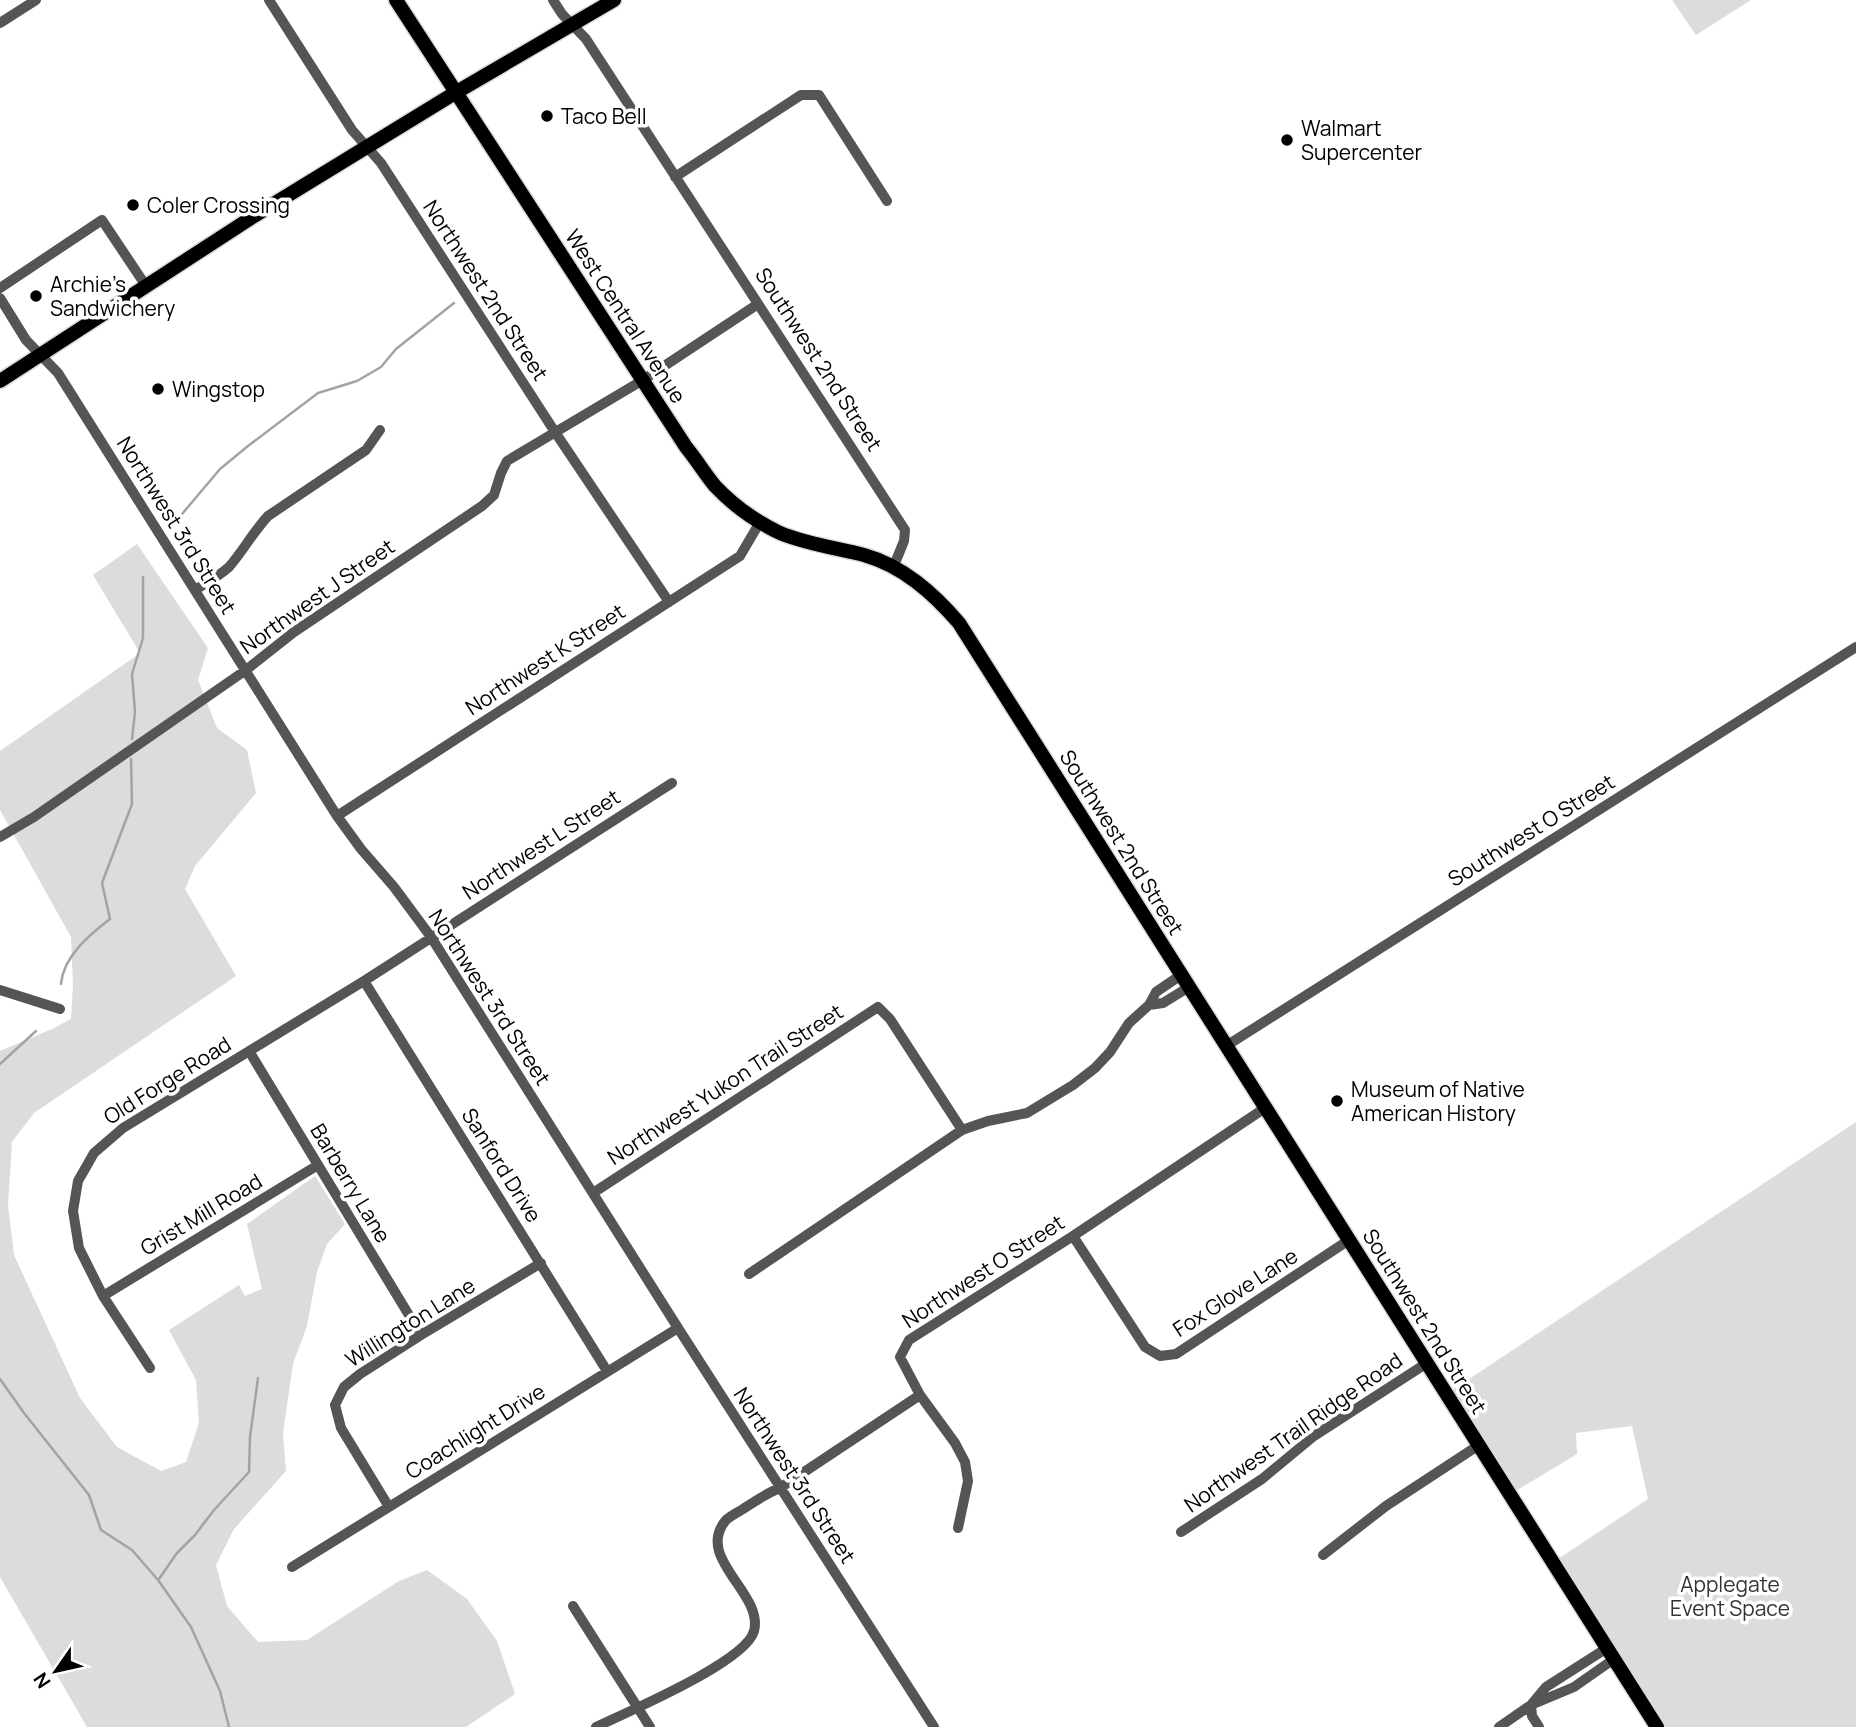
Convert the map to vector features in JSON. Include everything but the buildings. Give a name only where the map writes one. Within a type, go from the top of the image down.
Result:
[{"type":"main road","name":"West Central Avenue","points":[[396,0],[686,447],[715,486],[736,505],[781,533],[867,556],[893,568]]},
{"type":"main road","points":[[0,382],[254,216],[614,0]]},
{"type":"main road","name":"Southwest 2nd Street","points":[[893,568],[915,580],[939,600],[959,623],[1657,1727]]},
{"type":"street","points":[[0,23],[36,0]]},
{"type":"street","name":"Northwest 2nd Street","points":[[269,0],[352,130],[381,163],[669,602]]},
{"type":"street","name":"Southwest 2nd Street","points":[[554,0],[562,14],[586,39],[905,530],[904,541],[893,568]]},
{"type":"street","points":[[675,177],[801,95],[819,95],[887,201]]},
{"type":"street","points":[[0,288],[102,220],[146,286]]},
{"type":"street","name":"Northwest 3rd Street","points":[[0,298],[26,340],[58,373],[337,816],[431,937],[934,1727]]},
{"type":"street","name":"Northwest J Street","points":[[0,837],[34,817],[246,670],[294,632],[482,506],[494,495],[507,460],[643,380],[758,304]]},
{"type":"street","points":[[195,590],[226,570],[256,528],[268,516],[366,450],[380,430]]},
{"type":"street","name":"Northwest K Street","points":[[337,816],[740,556],[760,522]]},
{"type":"street","name":"Southwest O Street","points":[[1226,1046],[1856,647]]},
{"type":"street","name":"Northwest L Street","points":[[431,937],[671,783]]},
{"type":"street","name":"Old Forge Road","points":[[150,1368],[103,1296],[79,1248],[72,1211],[78,1181],[94,1153],[122,1128],[431,937]]},
{"type":"street","name":"Sanford Drive","points":[[363,981],[607,1371]]},
{"type":"street","points":[[749,1274],[962,1130],[988,1121],[1027,1113],[1073,1085],[1096,1068],[1156,992],[1185,981]]},
{"type":"street","points":[[0,990],[60,1009]]},
{"type":"street","name":"Northwest Yukon Trail Street","points":[[593,1193],[878,1007],[890,1020],[962,1130]]},
{"type":"street","name":"Barberry Lane","points":[[249,1051],[421,1335]]},
{"type":"street","name":"Northwest O Street","points":[[920,1395],[900,1357],[909,1340],[1073,1236],[1265,1108]]},
{"type":"street","name":"Grist Mill Road","points":[[103,1296],[318,1165]]},
{"type":"street","name":"Fox Glove Lane","points":[[1073,1236],[1145,1347],[1160,1356],[1176,1354],[1349,1240]]},
{"type":"street","name":"Willington Lane","points":[[389,1507],[341,1428],[335,1405],[344,1387],[421,1335],[541,1264]]},
{"type":"street","name":"Coachlight Drive","points":[[292,1567],[678,1328]]},
{"type":"street","name":"Northwest Trail Ridge Road","points":[[1181,1532],[1262,1479],[1314,1436],[1427,1363]]},
{"type":"street","points":[[596,1727],[655,1700],[734,1655],[743,1648],[754,1632],[754,1611],[718,1551],[719,1534],[726,1520],[769,1492],[780,1488],[920,1395],[956,1443],[965,1462],[968,1481],[958,1528]]},
{"type":"street","points":[[1323,1555],[1386,1506],[1479,1445]]},
{"type":"street","points":[[573,1605],[650,1727]]},
{"type":"street","points":[[1499,1727],[1531,1705],[1546,1687],[1611,1653]]},
{"type":"street","points":[[1531,1705],[1532,1716],[1539,1727]]},
{"type":"green space","points":[[1672,0],[1751,0],[1696,35]]},
{"type":"green space","points":[[137,544],[208,648],[198,680],[217,728],[247,750],[256,793],[195,866],[185,889],[236,976],[34,1113],[12,1142],[8,1205],[14,1255],[80,1398],[117,1447],[161,1471],[186,1462],[199,1423],[196,1380],[169,1330],[239,1285],[245,1296],[262,1289],[247,1224],[315,1176],[345,1224],[327,1244],[317,1272],[307,1326],[293,1364],[283,1433],[286,1471],[234,1529],[216,1565],[227,1606],[258,1642],[307,1640],[399,1581],[427,1570],[467,1599],[497,1641],[515,1694],[466,1727],[87,1727],[0,1577],[0,1051],[71,1019],[73,985],[71,937],[0,810],[0,751],[140,653],[93,575]]},
{"type":"green space","name":"Applegate Event Space","points":[[1856,1122],[1856,1727],[1660,1727],[1558,1559],[1648,1499],[1632,1426],[1576,1433],[1577,1454],[1514,1492],[1451,1391]]},
{"type":"waterway","points":[[177,520],[220,469],[248,446],[318,393],[357,381],[381,367],[396,349],[454,303]]},
{"type":"waterway","points":[[132,739],[135,712],[132,674],[143,638],[143,577]]},
{"type":"waterway","points":[[61,984],[72,956],[86,939],[110,919],[102,883],[132,804],[131,759]]},
{"type":"waterway","points":[[0,1064],[36,1031]]},
{"type":"waterway","points":[[159,1579],[177,1553],[249,1472],[250,1437],[258,1378]]},
{"type":"waterway","points":[[0,1379],[89,1495],[101,1530],[132,1550],[158,1580],[191,1627],[220,1691],[229,1727]]},
{"type":"place","name":"Taco Bell","points":[[547,116]]},
{"type":"place","name":"Walmart Supercenter","points":[[1287,140]]},
{"type":"place","name":"Coler Crossing","points":[[133,205]]},
{"type":"place","name":"Archie’s Sandwichery","points":[[36,296]]},
{"type":"place","name":"Wingstop","points":[[158,389]]},
{"type":"place","name":"Museum of Native American History","points":[[1337,1101]]}]
